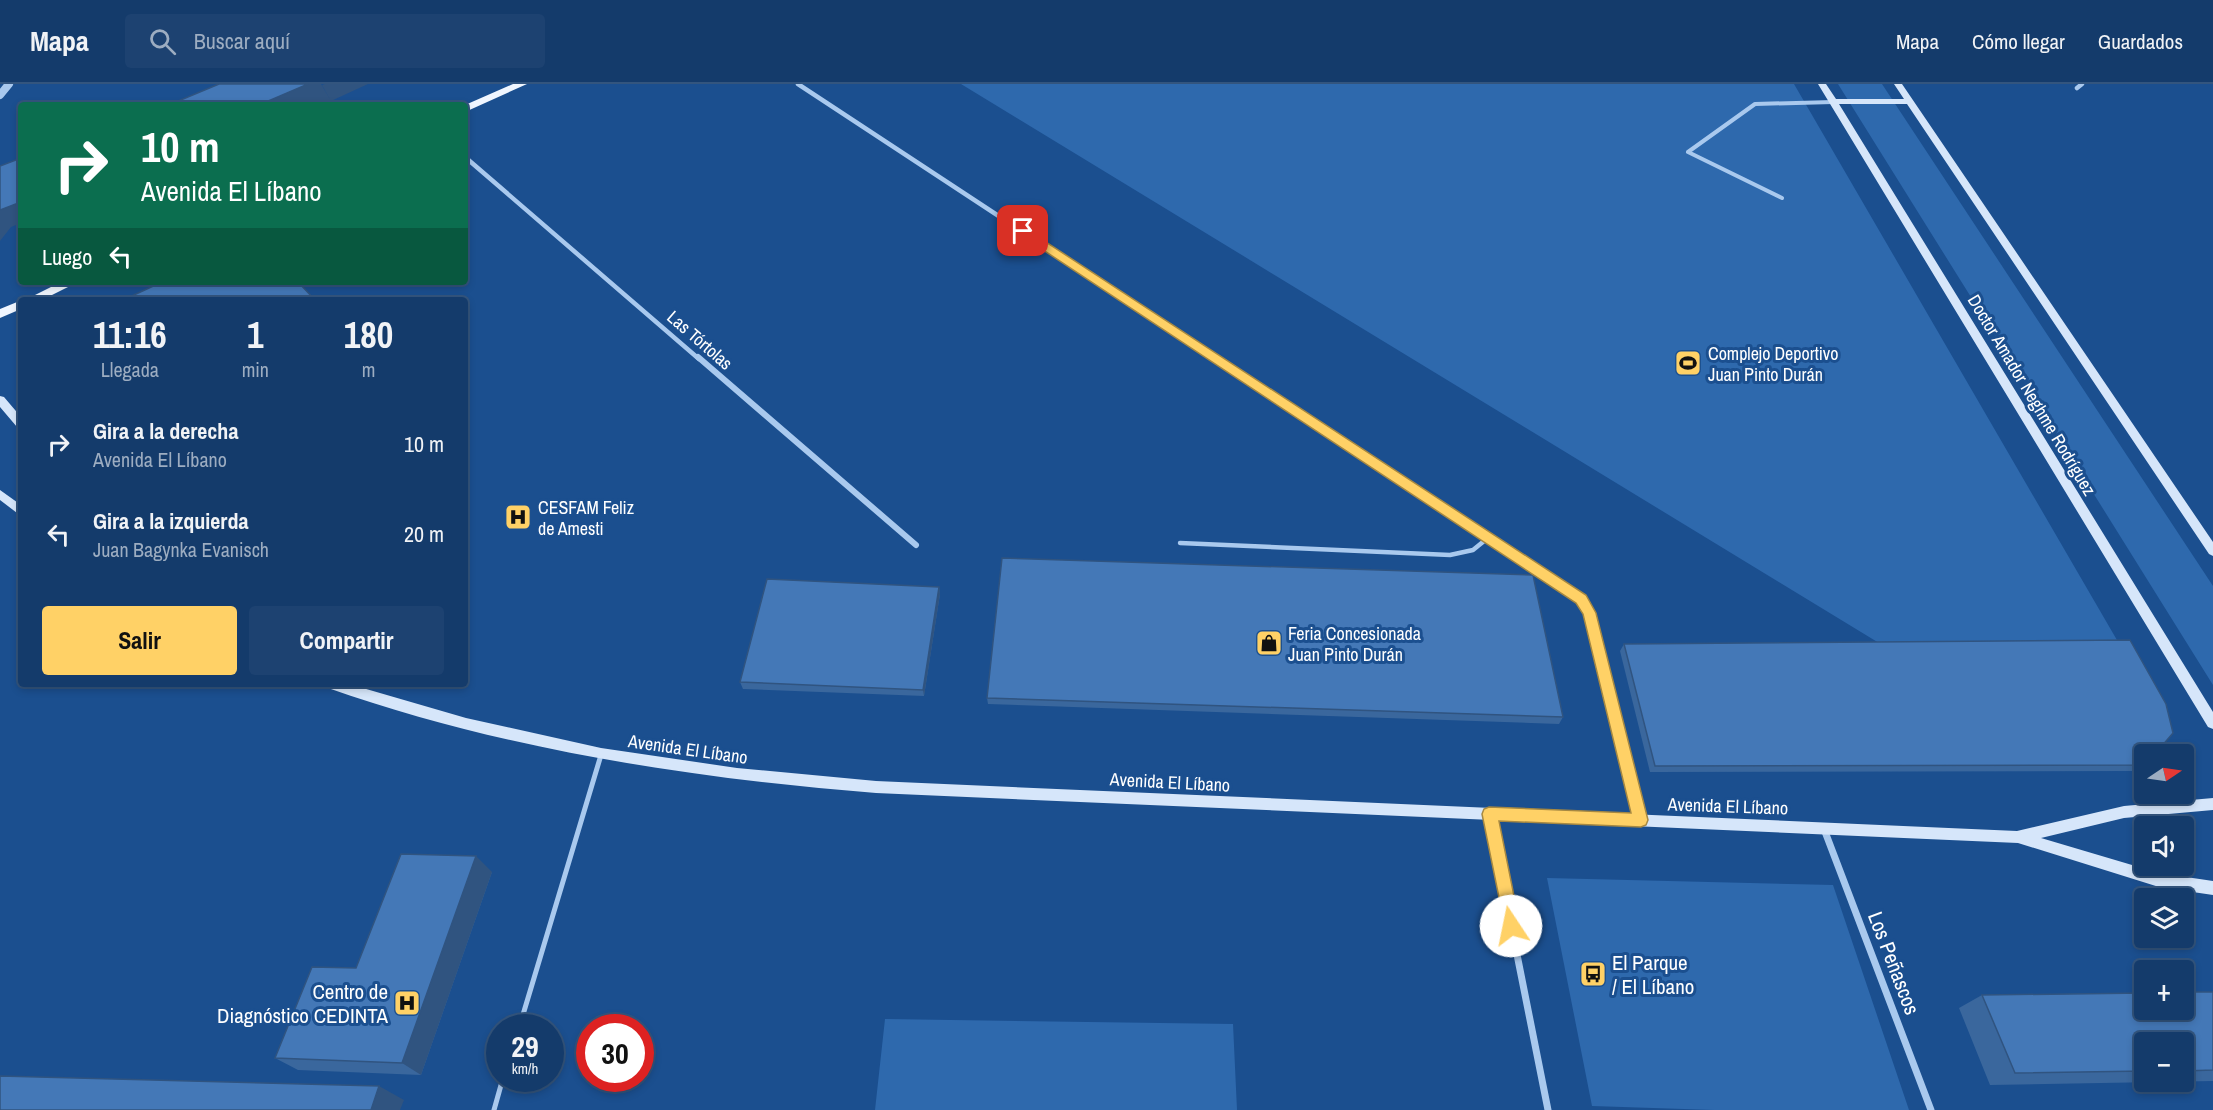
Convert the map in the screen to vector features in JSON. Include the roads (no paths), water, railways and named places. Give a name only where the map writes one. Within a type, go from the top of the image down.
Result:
[{"type":"main road","points":[[468,108],[522,84]]},
{"type":"main road","name":"Doctor Amador Neghme Rodríguez","points":[[1822,84],[2213,723]]},
{"type":"main road","points":[[1898,84],[2213,551]]},
{"type":"main road","points":[[1833,102],[1910,101]]},
{"type":"main road","points":[[38,297],[65,285]]},
{"type":"main road","points":[[0,314],[18,305]]},
{"type":"main road","points":[[0,400],[18,421]]},
{"type":"main road","points":[[0,494],[18,509]]},
{"type":"main road","name":"Avenida El Líbano","points":[[342,687],[462,724],[601,755],[770,779],[876,787],[2018,837],[2159,880],[2213,888]]},
{"type":"main road","name":"Avenida El Líbano","points":[[2018,837],[2124,812],[2213,804]]},
{"type":"street","points":[[0,95],[9,84]]},
{"type":"street","points":[[798,84],[1576,595],[1589,613],[1641,820]]},
{"type":"street","name":"Las Tórtolas","points":[[468,160],[916,545]]},
{"type":"street","points":[[1489,814],[1548,1110]]},
{"type":"street","name":"Los Peñascos","points":[[1824,828],[1931,1110]]},
{"type":"lane","points":[[1782,198],[1688,152],[1755,104],[1833,102]]},
{"type":"lane","points":[[1180,543],[1450,555],[1473,550],[1489,537]]},
{"type":"lane","points":[[523,1014],[601,755]]},
{"type":"lane","points":[[494,1110],[499,1092]]},
{"type":"place","name":"Complejo Deportivo Juan Pinto Durán","points":[[1688,363]]},
{"type":"place","name":"CESFAM Feliz de Amesti","points":[[518,517]]},
{"type":"place","name":"Feria Concesionada Juan Pinto Durán","points":[[1269,643]]},
{"type":"place","name":"El Parque / El Líbano","points":[[1593,974]]},
{"type":"place","name":"Centro de Diagnóstico CEDINTA","points":[[407,1003]]}]
